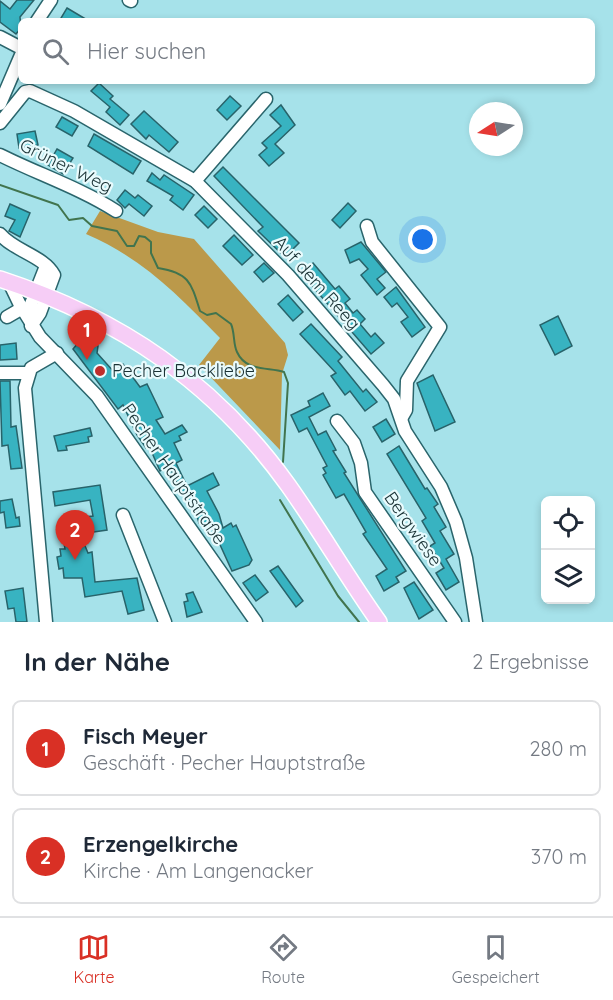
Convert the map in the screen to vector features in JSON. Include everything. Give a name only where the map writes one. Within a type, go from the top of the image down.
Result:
[{"type":"main road","points":[[5,280],[87,313],[152,350],[219,405],[254,442],[289,487],[379,622]]},
{"type":"street","points":[[39,18],[51,0]]},
{"type":"street","points":[[0,36],[18,46]]},
{"type":"street","points":[[0,104],[18,62]]},
{"type":"street","name":"Auf dem Reeg","points":[[0,123],[25,92],[30,91],[74,111],[195,181],[303,292],[394,399],[405,431],[441,487],[456,522],[466,558],[476,622]]},
{"type":"street","points":[[195,181],[266,99]]},
{"type":"street","name":"Grüner Weg","points":[[0,155],[59,184],[93,196],[116,211]]},
{"type":"street","points":[[367,226],[372,242],[440,327],[407,381],[406,410],[402,417]]},
{"type":"street","points":[[0,234],[6,242],[46,266],[54,275],[42,294],[37,320],[32,326],[3,315]]},
{"type":"street","name":"Pecher Hauptstraße","points":[[5,280],[32,326],[97,396],[256,622]]},
{"type":"street","points":[[3,315],[19,310],[20,305]]},
{"type":"street","points":[[0,373],[28,373],[57,353]]},
{"type":"street","points":[[28,373],[25,388],[46,622]]},
{"type":"street","name":"Bergwiese","points":[[337,421],[354,443],[361,463],[365,492],[454,622]]},
{"type":"street","points":[[123,515],[165,622]]},
{"type":"shaded area","points":[[100,211],[158,232],[194,239],[285,343],[288,355],[282,374],[280,450],[199,365],[220,338],[174,293],[142,266],[125,254],[86,234]]},
{"type":"building","points":[[17,0],[34,0],[18,18],[16,34],[0,22],[0,1],[10,9]]},
{"type":"building","points":[[67,8],[84,18],[61,18]]},
{"type":"building","points":[[100,84],[113,96],[110,99],[129,115],[120,125],[106,112],[110,107],[91,91]]},
{"type":"building","points":[[230,96],[241,106],[227,120],[217,110]]},
{"type":"building","points":[[281,105],[295,125],[275,144],[284,153],[269,166],[259,155],[267,148],[262,143],[281,126],[270,115]]},
{"type":"building","points":[[144,111],[178,142],[169,152],[149,135],[146,139],[131,124]]},
{"type":"building","points":[[62,117],[78,126],[72,136],[56,127]]},
{"type":"building","points":[[35,131],[38,145],[19,148],[17,134]]},
{"type":"building","points":[[94,134],[141,161],[133,174],[88,146]]},
{"type":"building","points":[[57,149],[73,158],[63,174],[48,165]]},
{"type":"building","points":[[223,167],[299,243],[285,257],[258,231],[263,227],[214,176]]},
{"type":"building","points":[[152,173],[160,180],[164,175],[194,195],[183,210],[170,200],[173,196],[147,181]]},
{"type":"building","points":[[125,190],[135,198],[138,195],[152,206],[144,216],[129,204],[125,208],[117,200]]},
{"type":"building","points":[[348,203],[356,211],[340,228],[332,220]]},
{"type":"building","points":[[10,204],[30,213],[20,237],[9,231],[15,220],[5,216]]},
{"type":"building","points":[[204,206],[217,219],[208,228],[195,215]]},
{"type":"building","points":[[234,235],[253,255],[242,265],[223,246]]},
{"type":"building","points":[[361,242],[386,272],[377,279],[385,288],[377,295],[361,275],[368,269],[359,259],[350,263],[345,250]]},
{"type":"building","points":[[264,263],[274,273],[263,282],[254,272]]},
{"type":"building","points":[[313,263],[335,289],[339,286],[350,299],[345,303],[353,313],[357,310],[365,319],[360,324],[371,337],[375,333],[384,343],[371,354],[301,273]]},
{"type":"building","points":[[396,287],[425,327],[412,337],[401,322],[408,317],[397,303],[392,307],[384,297]]},
{"type":"building","points":[[288,295],[303,312],[293,321],[278,304]]},
{"type":"building","points":[[558,316],[572,346],[555,355],[540,325]]},
{"type":"building","points":[[311,324],[342,357],[338,361],[363,392],[366,389],[377,402],[365,411],[350,391],[345,395],[331,376],[336,373],[300,334]]},
{"type":"building","points":[[84,336],[90,336],[98,346],[97,353],[114,372],[123,364],[140,387],[147,384],[163,417],[156,420],[165,434],[182,425],[187,432],[179,436],[181,440],[174,443],[182,460],[176,463],[187,486],[213,473],[219,485],[207,491],[219,514],[223,528],[231,523],[233,527],[236,525],[252,560],[249,565],[232,571],[211,525],[204,528],[199,523],[193,502],[188,504],[169,466],[160,471],[149,446],[146,448],[137,435],[123,405],[118,409],[73,349]]},
{"type":"building","points":[[16,343],[17,359],[0,360],[0,345]]},
{"type":"building","points":[[433,375],[455,422],[435,431],[417,383]]},
{"type":"building","points":[[0,381],[10,381],[11,427],[16,426],[22,468],[11,469],[8,445],[2,446]]},
{"type":"building","points":[[323,393],[330,406],[309,417],[318,435],[326,431],[336,450],[333,451],[346,472],[344,473],[406,571],[396,577],[399,582],[384,591],[376,576],[387,569],[363,534],[366,532],[344,494],[336,498],[323,475],[326,473],[323,468],[327,466],[307,428],[299,432],[291,415],[310,406],[308,401]]},
{"type":"building","points":[[386,419],[395,434],[382,442],[373,427]]},
{"type":"building","points":[[90,428],[92,436],[88,437],[89,442],[66,446],[67,450],[58,451],[54,436]]},
{"type":"building","points":[[399,446],[425,489],[427,488],[438,504],[434,507],[446,527],[440,531],[454,554],[446,559],[459,582],[446,590],[436,573],[444,568],[430,546],[435,543],[422,521],[426,518],[387,454]]},
{"type":"building","points":[[100,485],[107,530],[87,533],[85,517],[93,516],[90,500],[55,506],[53,492]]},
{"type":"building","points":[[12,499],[20,526],[6,528],[4,512],[0,513],[0,501]]},
{"type":"building","points":[[83,541],[88,553],[92,552],[95,582],[137,578],[144,610],[128,614],[122,591],[85,597],[82,578],[64,578],[63,568],[59,569],[57,557],[61,556],[60,549],[65,549],[64,543]]},
{"type":"building","points":[[278,566],[303,601],[296,607],[270,571]]},
{"type":"building","points":[[255,575],[268,592],[256,601],[243,583]]},
{"type":"building","points":[[414,582],[433,610],[419,619],[404,588]]},
{"type":"building","points":[[23,588],[27,622],[16,622],[14,608],[8,609],[5,591]]},
{"type":"building","points":[[193,592],[202,612],[187,617],[184,602],[188,601],[186,594]]},
{"type":"waterway","points":[[0,185],[58,205],[69,220],[83,218],[92,226],[117,231],[127,246],[134,246],[139,236],[145,237],[151,242],[151,253],[158,268],[176,273],[187,280],[200,311],[207,315],[216,313],[231,324],[236,349],[246,363],[258,368],[284,372],[288,383],[283,462]]},
{"type":"waterway","points":[[280,500],[338,596],[359,622]]},
{"type":"place","name":"Fisch Meyer","points":[[87,360]]},
{"type":"place","name":"Pecher Backliebe","points":[[100,371]]},
{"type":"place","name":"Erzengelkirche","points":[[75,560]]}]
